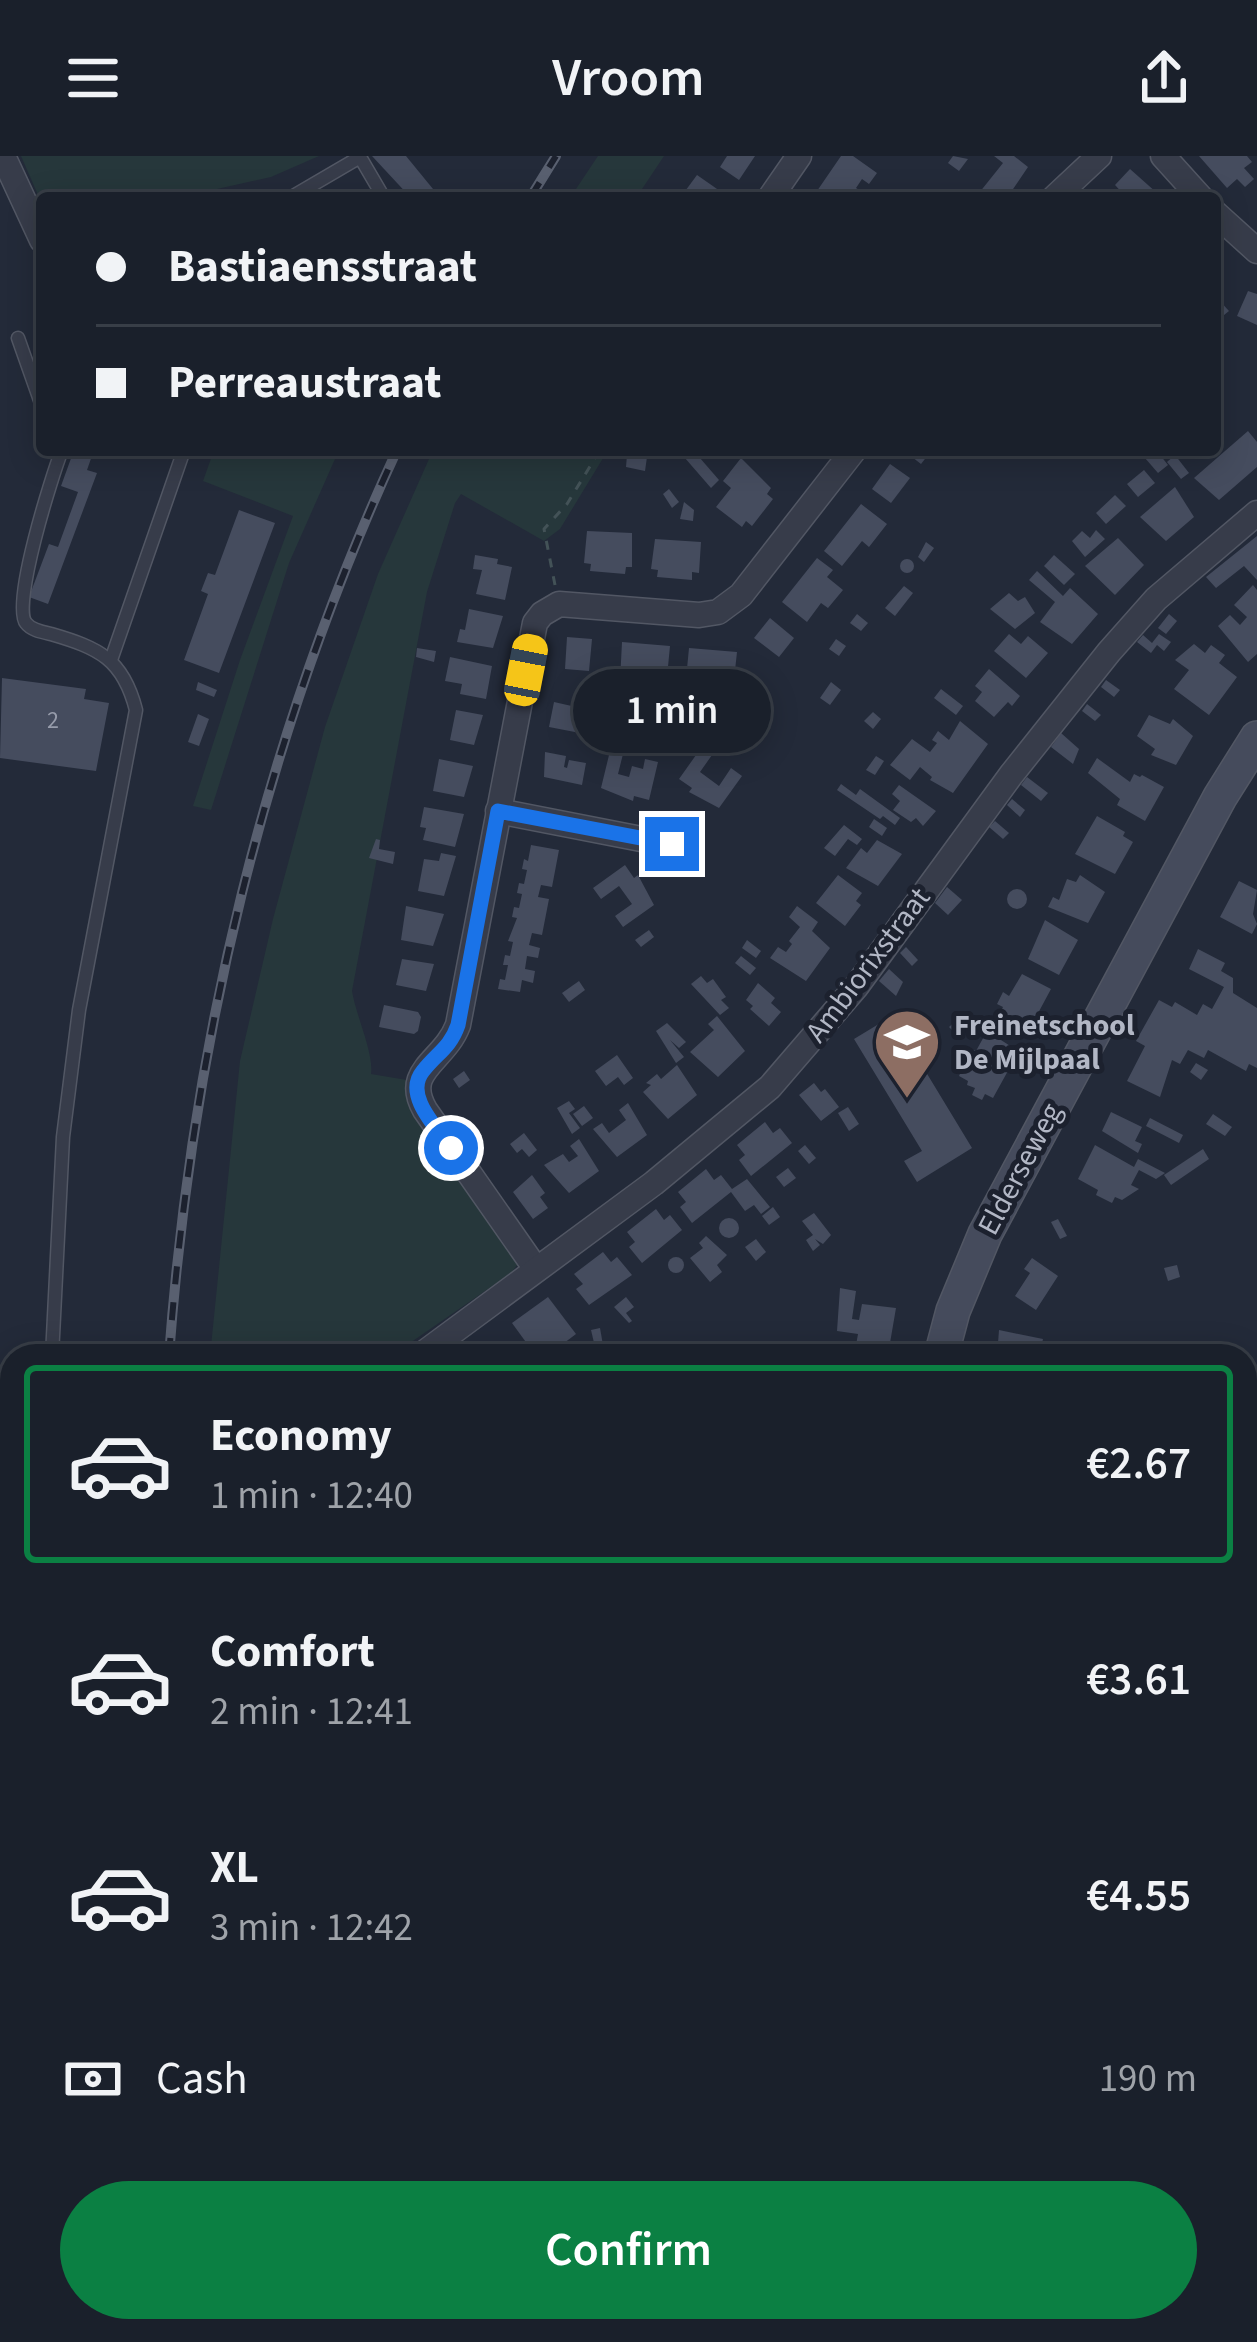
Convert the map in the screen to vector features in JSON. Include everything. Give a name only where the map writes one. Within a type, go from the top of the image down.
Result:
[{"type":"main road","name":"Elderseweg","points":[[944,1344],[985,1234],[1220,797],[1257,738]]},
{"type":"street","points":[[3,156],[36,227]]},
{"type":"street","points":[[774,192],[799,156]]},
{"type":"street","points":[[1060,192],[1099,156]]},
{"type":"street","points":[[1162,156],[1195,192]]},
{"type":"street","points":[[1221,218],[1257,251]]},
{"type":"street","points":[[536,1269],[424,1110],[417,1088],[424,1069],[451,1045],[458,1025],[536,623],[559,604],[699,614],[718,611],[741,595],[849,456]]},
{"type":"street","name":"Ambiorixstraat","points":[[436,1344],[654,1183],[770,1087],[856,987],[1011,775],[1109,652],[1156,599],[1257,513]]},
{"type":"street","points":[[498,811],[672,844]]},
{"type":"street","points":[[0,1856],[0,1865]]},
{"type":"lane","points":[[300,192],[360,158],[380,192]]},
{"type":"lane","points":[[18,338],[36,389]]},
{"type":"lane","points":[[53,1344],[63,1137],[79,1010],[136,710],[129,685],[112,660],[83,644],[28,627],[21,617],[24,586],[59,456]]},
{"type":"lane","points":[[112,660],[182,456]]},
{"type":"path","points":[[559,604],[544,529],[567,504],[596,456]]},
{"type":"shaded area","points":[[21,156],[319,156],[271,177],[204,192],[37,192]]},
{"type":"shaded area","points":[[598,156],[664,156],[640,192],[574,192]]},
{"type":"shaded area","points":[[212,456],[336,456],[289,563],[211,810],[193,806],[293,516],[203,481]]},
{"type":"shaded area","points":[[430,456],[604,456],[560,529],[544,541],[461,494],[455,503],[427,592],[352,991],[371,1074],[407,1080],[410,1100],[514,1250],[518,1264],[408,1344],[211,1344],[240,1061],[325,727],[378,574]]},
{"type":"building","points":[[372,156],[406,156],[433,189],[405,192]]},
{"type":"building","points":[[727,156],[755,156],[739,180],[720,167]]},
{"type":"building","points":[[841,156],[853,156],[877,173],[869,184],[862,179],[856,188],[862,192],[817,191]]},
{"type":"building","points":[[953,156],[968,159],[959,171],[948,163]]},
{"type":"building","points":[[994,156],[1014,156],[1028,167],[1011,192],[980,192],[1003,163]]},
{"type":"building","points":[[1199,156],[1247,156],[1252,162],[1244,168],[1254,179],[1245,187],[1237,179],[1227,188]]},
{"type":"building","points":[[1130,169],[1156,192],[1121,192],[1115,185]]},
{"type":"building","points":[[697,175],[721,192],[684,192]]},
{"type":"building","points":[[1248,291],[1257,294],[1257,325],[1237,316]]},
{"type":"building","points":[[1248,431],[1257,442],[1257,467],[1219,500],[1194,478]]},
{"type":"building","points":[[72,456],[92,456],[87,470],[97,473],[48,604],[29,597],[49,544],[58,547],[78,492],[61,486]]},
{"type":"building","points":[[627,456],[647,457],[645,471],[626,467]]},
{"type":"building","points":[[683,456],[698,456],[719,480],[711,488]]},
{"type":"building","points":[[1143,456],[1161,456],[1168,465],[1158,473]]},
{"type":"building","points":[[1176,456],[1189,473],[1181,479],[1167,462]]},
{"type":"building","points":[[741,458],[771,488],[767,494],[773,499],[752,526],[746,521],[742,527],[716,507],[731,488],[723,481]]},
{"type":"building","points":[[890,464],[910,478],[891,503],[872,489]]},
{"type":"building","points":[[1144,470],[1155,483],[1138,497],[1127,484]]},
{"type":"building","points":[[1175,487],[1194,517],[1166,541],[1140,517]]},
{"type":"building","points":[[669,489],[679,502],[672,508],[663,494]]},
{"type":"building","points":[[1115,495],[1126,506],[1106,524],[1096,513]]},
{"type":"building","points":[[684,502],[694,510],[693,521],[680,519]]},
{"type":"building","points":[[861,504],[887,524],[869,547],[862,541],[842,566],[824,551]]},
{"type":"building","points":[[239,510],[275,523],[219,673],[184,660],[208,594],[201,591],[208,573],[215,575]]},
{"type":"building","points":[[1096,530],[1105,539],[1085,557],[1072,541],[1082,531],[1090,538]]},
{"type":"building","points":[[587,531],[632,533],[632,567],[626,567],[625,574],[590,571],[591,564],[584,563]]},
{"type":"building","points":[[1257,536],[1257,580],[1244,566],[1216,588],[1206,577]]},
{"type":"building","points":[[1118,538],[1144,565],[1115,595],[1085,566]]},
{"type":"building","points":[[655,539],[701,542],[699,573],[692,572],[692,580],[657,577],[658,570],[651,569]]},
{"type":"building","points":[[926,542],[934,548],[924,562],[918,557]]},
{"type":"building","points":[[475,555],[512,567],[505,600],[476,594],[482,570],[473,569]]},
{"type":"building","points":[[1054,555],[1075,574],[1064,585],[1044,566]]},
{"type":"building","points":[[817,558],[833,570],[827,577],[843,590],[828,608],[821,603],[807,622],[782,602]]},
{"type":"building","points":[[907,559],[914,566],[907,573],[900,566]]},
{"type":"building","points":[[1037,571],[1063,596],[1070,588],[1098,614],[1072,644],[1040,622],[1055,602],[1029,580]]},
{"type":"building","points":[[1253,585],[1257,590],[1257,654],[1248,662],[1218,626],[1230,615],[1240,625],[1247,617],[1234,605]]},
{"type":"building","points":[[904,586],[913,593],[895,616],[885,608]]},
{"type":"building","points":[[1009,593],[1018,601],[1025,597],[1035,613],[1015,629],[990,609]]},
{"type":"building","points":[[469,609],[503,616],[493,648],[457,642]]},
{"type":"building","points":[[857,614],[868,623],[861,631],[850,623]]},
{"type":"building","points":[[1169,614],[1177,621],[1166,634],[1158,628]]},
{"type":"building","points":[[770,618],[794,638],[779,657],[754,638]]},
{"type":"building","points":[[1009,634],[1021,644],[1028,636],[1048,653],[1026,678],[994,651]]},
{"type":"building","points":[[1159,634],[1171,642],[1164,651],[1157,645],[1151,653],[1137,642],[1143,635],[1152,643]]},
{"type":"building","points":[[567,637],[592,639],[589,671],[565,669]]},
{"type":"building","points":[[836,639],[846,646],[839,656],[829,649]]},
{"type":"building","points":[[622,642],[670,646],[667,677],[633,675],[632,682],[620,681]]},
{"type":"building","points":[[1194,644],[1205,653],[1211,645],[1225,655],[1219,663],[1237,677],[1209,715],[1174,689],[1189,670],[1175,660]]},
{"type":"building","points":[[417,648],[436,651],[434,662],[416,657]]},
{"type":"building","points":[[689,648],[737,652],[733,689],[686,679]]},
{"type":"building","points":[[450,657],[492,666],[486,699],[460,694],[462,684],[445,681]]},
{"type":"building","points":[[989,669],[1020,696],[994,717],[975,701],[982,692],[975,686]]},
{"type":"building","points":[[2,678],[86,689],[84,699],[109,703],[96,771],[0,758]]},
{"type":"building","points":[[1106,680],[1120,690],[1114,697],[1101,687]]},
{"type":"building","points":[[198,682],[217,690],[214,697],[196,690]]},
{"type":"building","points":[[831,682],[841,690],[830,705],[820,698]]},
{"type":"building","points":[[941,689],[963,706],[956,715],[934,698]]},
{"type":"building","points":[[554,702],[585,709],[580,733],[549,727]]},
{"type":"building","points":[[1087,704],[1101,715],[1095,721],[1082,711]]},
{"type":"building","points":[[612,709],[629,710],[628,721],[611,719]]},
{"type":"building","points":[[456,710],[483,715],[474,745],[450,740]]},
{"type":"building","points":[[873,712],[881,719],[873,729],[864,721]]},
{"type":"building","points":[[198,714],[209,719],[199,746],[188,742]]},
{"type":"building","points":[[1149,715],[1170,724],[1173,719],[1193,736],[1176,765],[1151,755],[1155,749],[1137,736]]},
{"type":"building","points":[[960,721],[988,744],[953,793],[930,780],[920,767],[910,780],[890,765],[912,739],[930,752],[938,731],[949,740]]},
{"type":"building","points":[[1061,733],[1079,749],[1073,764],[1051,747]]},
{"type":"building","points":[[701,748],[712,755],[700,772],[719,786],[731,768],[742,776],[719,808],[689,792],[692,788],[679,779]]},
{"type":"building","points":[[610,751],[623,754],[618,774],[629,777],[632,766],[643,769],[645,759],[658,762],[649,800],[634,796],[633,801],[601,788]]},
{"type":"building","points":[[545,752],[566,756],[567,768],[569,760],[586,763],[582,785],[544,777]]},
{"type":"building","points":[[876,756],[884,761],[875,775],[866,770]]},
{"type":"building","points":[[1097,758],[1130,782],[1134,774],[1142,775],[1164,787],[1145,821],[1117,805],[1120,799],[1088,773]]},
{"type":"building","points":[[439,759],[473,766],[464,797],[433,791]]},
{"type":"building","points":[[1027,777],[1048,793],[1041,801],[1021,785]]},
{"type":"building","points":[[841,784],[856,795],[860,789],[900,818],[895,825],[883,816],[880,819],[837,790]]},
{"type":"building","points":[[899,785],[936,811],[923,826],[916,818],[911,822],[893,810],[900,801],[892,794]]},
{"type":"building","points":[[1012,799],[1025,810],[1020,817],[1007,805]]},
{"type":"building","points":[[424,807],[464,814],[455,847],[423,840]]},
{"type":"building","points":[[1097,816],[1133,842],[1115,874],[1075,854]]},
{"type":"building","points":[[874,819],[887,828],[882,836],[869,827]]},
{"type":"building","points":[[995,821],[1009,833],[1003,839],[989,827]]},
{"type":"building","points":[[844,825],[862,839],[857,845],[848,839],[835,856],[824,848]]},
{"type":"building","points":[[376,839],[379,849],[395,852],[393,864],[369,858]]},
{"type":"building","points":[[877,840],[902,854],[878,886],[846,868],[861,848],[867,853]]},
{"type":"building","points":[[531,845],[559,850],[552,887],[541,885],[538,897],[549,899],[542,935],[532,933],[529,945],[540,948],[538,958],[527,956],[525,969],[535,971],[533,983],[522,980],[520,992],[498,989],[500,979],[505,980],[508,965],[503,965],[505,955],[510,956],[513,942],[508,941],[517,918],[512,917],[514,907],[519,908],[522,894],[517,893],[519,883],[524,884],[527,870],[522,869]]},
{"type":"building","points":[[441,853],[456,856],[444,896],[418,891],[424,859],[439,861]]},
{"type":"building","points":[[625,865],[634,878],[638,875],[654,905],[623,927],[615,916],[632,904],[619,886],[601,899],[593,888]]},
{"type":"building","points":[[838,875],[862,893],[856,901],[861,905],[845,926],[816,903]]},
{"type":"building","points":[[1080,875],[1105,892],[1088,923],[1048,907],[1053,897],[1059,900],[1067,879],[1076,882]]},
{"type":"building","points":[[1239,881],[1257,890],[1253,914],[1257,924],[1252,934],[1220,917]]},
{"type":"building","points":[[947,887],[962,900],[948,915],[935,903]]},
{"type":"building","points":[[1017,889],[1027,899],[1017,909],[1007,899]]},
{"type":"building","points":[[406,906],[444,914],[433,946],[401,940]]},
{"type":"building","points":[[797,906],[818,922],[812,931],[830,948],[806,981],[770,958],[778,947],[786,952],[792,944],[789,941],[800,927],[789,917]]},
{"type":"building","points":[[1045,920],[1078,940],[1059,975],[1028,959]]},
{"type":"building","points":[[649,930],[654,937],[641,947],[635,940]]},
{"type":"building","points":[[747,940],[761,951],[756,958],[742,948]]},
{"type":"building","points":[[906,947],[918,960],[912,966],[900,953]]},
{"type":"building","points":[[1198,949],[1225,963],[1221,971],[1233,978],[1233,993],[1257,1008],[1257,1068],[1249,1064],[1246,1071],[1208,1050],[1204,1058],[1188,1050],[1180,1064],[1172,1060],[1160,1097],[1127,1081],[1145,1046],[1136,1041],[1159,1000],[1172,1007],[1175,1002],[1197,1015],[1203,1004],[1212,1009],[1224,987],[1189,969]]},
{"type":"building","points":[[741,956],[756,968],[750,975],[735,963]]},
{"type":"building","points":[[402,959],[434,964],[426,991],[396,985]]},
{"type":"building","points":[[889,969],[903,982],[896,996],[879,981]]},
{"type":"building","points":[[1022,974],[1051,989],[1029,1030],[999,1015],[1003,1007],[997,1004],[1003,992],[1009,996]]},
{"type":"building","points":[[701,976],[707,983],[713,979],[726,997],[721,1000],[729,1008],[720,1015],[691,984]]},
{"type":"building","points":[[579,981],[585,990],[569,1002],[562,993]]},
{"type":"building","points":[[758,983],[775,998],[771,1003],[781,1012],[769,1026],[746,1000]]},
{"type":"building","points":[[384,1005],[418,1012],[418,1031],[379,1027]]},
{"type":"building","points":[[717,1016],[745,1051],[718,1077],[690,1052],[714,1030],[708,1024]]},
{"type":"building","points":[[892,1016],[972,1148],[917,1182],[904,1161],[922,1151],[854,1039]]},
{"type":"building","points":[[959,1018],[966,1026],[957,1035],[949,1027]]},
{"type":"building","points":[[667,1023],[686,1042],[679,1048],[670,1040],[684,1057],[676,1063],[656,1031]]},
{"type":"building","points":[[987,1031],[1018,1051],[1015,1057],[1019,1059],[993,1098],[985,1094],[982,1100],[972,1095],[975,1088],[959,1076],[971,1049],[976,1051]]},
{"type":"building","points":[[617,1055],[633,1078],[624,1085],[618,1077],[606,1086],[595,1071]]},
{"type":"building","points":[[1196,1063],[1208,1070],[1201,1080],[1190,1072]]},
{"type":"building","points":[[677,1065],[697,1095],[668,1119],[643,1092],[657,1074],[661,1079]]},
{"type":"building","points":[[464,1071],[470,1080],[459,1088],[453,1079]]},
{"type":"building","points":[[814,1083],[839,1107],[821,1121],[799,1095]]},
{"type":"building","points":[[569,1101],[575,1109],[569,1113],[580,1128],[572,1134],[557,1108]]},
{"type":"building","points":[[628,1103],[647,1135],[617,1157],[593,1129],[602,1123],[609,1133],[626,1120],[619,1110]]},
{"type":"building","points":[[584,1106],[593,1118],[582,1126],[573,1114]]},
{"type":"building","points":[[848,1107],[859,1124],[849,1131],[838,1113]]},
{"type":"building","points":[[1111,1112],[1142,1127],[1135,1141],[1142,1144],[1138,1153],[1102,1131]]},
{"type":"building","points":[[1213,1114],[1232,1127],[1225,1136],[1206,1124]]},
{"type":"building","points":[[1150,1118],[1183,1135],[1179,1143],[1146,1126]]},
{"type":"building","points":[[765,1122],[773,1133],[780,1128],[792,1143],[751,1176],[739,1160],[745,1155],[737,1145]]},
{"type":"building","points":[[524,1133],[537,1150],[529,1157],[510,1144]]},
{"type":"building","points":[[579,1139],[599,1171],[569,1193],[544,1165],[563,1154],[569,1162],[578,1156],[570,1146]]},
{"type":"building","points":[[805,1145],[816,1158],[809,1164],[798,1151]]},
{"type":"building","points":[[1095,1145],[1134,1167],[1138,1159],[1165,1173],[1156,1179],[1139,1170],[1131,1185],[1139,1189],[1122,1200],[1115,1197],[1112,1203],[1078,1179]]},
{"type":"building","points":[[1203,1149],[1209,1159],[1171,1185],[1164,1175]]},
{"type":"building","points":[[788,1168],[796,1178],[784,1187],[776,1177]]},
{"type":"building","points":[[706,1169],[714,1180],[721,1175],[732,1189],[747,1179],[770,1207],[761,1214],[754,1205],[745,1211],[731,1192],[692,1223],[680,1207],[686,1202],[678,1192]]},
{"type":"building","points":[[532,1175],[545,1193],[540,1197],[548,1208],[533,1219],[513,1192]]},
{"type":"building","points":[[773,1207],[780,1217],[769,1225],[762,1216]]},
{"type":"building","points":[[656,1209],[664,1220],[670,1215],[682,1230],[642,1263],[629,1247],[635,1242],[627,1232]]},
{"type":"building","points":[[814,1213],[831,1235],[823,1244],[815,1239],[820,1245],[813,1251],[806,1240],[813,1235],[802,1221]]},
{"type":"building","points":[[729,1218],[739,1228],[729,1238],[719,1228]]},
{"type":"building","points":[[1058,1219],[1067,1236],[1060,1239],[1051,1222]]},
{"type":"building","points":[[706,1236],[727,1255],[717,1265],[722,1272],[710,1282],[690,1258],[703,1248],[699,1243]]},
{"type":"building","points":[[756,1239],[766,1252],[756,1261],[745,1247]]},
{"type":"building","points":[[603,1252],[611,1262],[617,1257],[632,1275],[589,1305],[576,1289],[583,1284],[574,1274]]},
{"type":"building","points":[[676,1257],[684,1265],[676,1273],[668,1265]]},
{"type":"building","points":[[1032,1258],[1058,1276],[1036,1310],[1015,1296],[1030,1273],[1024,1269]]},
{"type":"building","points":[[1177,1265],[1180,1277],[1168,1281],[1164,1268]]},
{"type":"building","points":[[840,1288],[856,1291],[852,1319],[859,1320],[862,1304],[896,1308],[890,1343],[856,1344],[858,1334],[837,1331]]},
{"type":"building","points":[[548,1297],[576,1334],[563,1344],[527,1344],[512,1323]]},
{"type":"building","points":[[626,1297],[634,1307],[626,1313],[629,1323],[614,1307]]},
{"type":"building","points":[[600,1328],[603,1344],[594,1344],[591,1330]]},
{"type":"building","points":[[999,1330],[1043,1339],[1042,1344],[998,1344]]},
{"type":"railway","points":[[534,192],[556,156]]},
{"type":"railway","points":[[170,1344],[196,1122],[242,892],[309,668],[394,456]]},
{"type":"place","name":"Freinetschool De Mijlpaal","points":[[907,1101]]},
{"type":"route","points":[[451,1148],[418,1098],[418,1078],[451,1045],[458,1025],[498,811],[672,844]]}]
